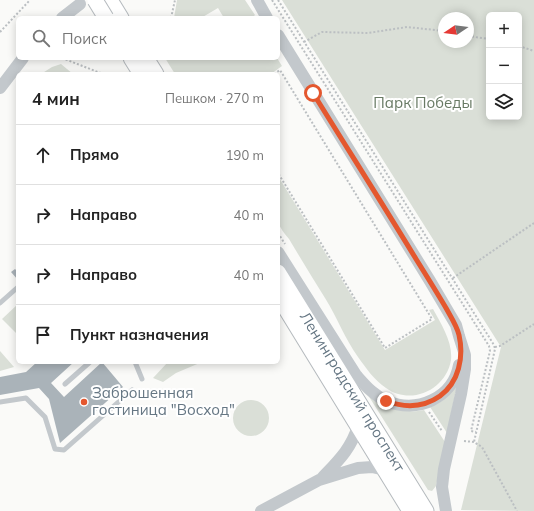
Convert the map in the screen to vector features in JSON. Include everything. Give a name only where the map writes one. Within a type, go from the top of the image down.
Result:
[{"type":"main road","points":[[95,0],[105,16]]},
{"type":"main road","points":[[110,0],[120,16]]},
{"type":"main road","points":[[132,60],[140,72]]},
{"type":"main road","points":[[147,60],[155,72]]},
{"type":"main road","name":"Ленинградский проспект","points":[[280,275],[426,511]]},
{"type":"main road","name":"Ленинградский проспект","points":[[280,299],[410,511]]},
{"type":"street","points":[[257,0],[267,16]]},
{"type":"street","points":[[65,16],[80,4]]},
{"type":"street","points":[[280,38],[456,325],[465,355],[465,369],[461,394],[444,469],[442,487],[446,511]]},
{"type":"street","points":[[0,88],[22,60]]},
{"type":"street","points":[[282,249],[356,375],[370,390],[386,401],[402,405],[419,406],[430,402],[444,393],[455,379],[458,370],[461,352],[459,336]]},
{"type":"street","points":[[319,480],[338,462],[346,451],[354,439],[358,426]]},
{"type":"street","points":[[261,511],[319,480],[358,468],[372,467],[385,470]]},
{"type":"lane","points":[[0,303],[16,289]]},
{"type":"lane","points":[[65,384],[88,364]]},
{"type":"lane","points":[[136,364],[142,379]]},
{"type":"lane","points":[[0,402],[26,398],[45,417],[55,449],[64,450],[132,390]]},
{"type":"path","points":[[0,32],[30,0]]},
{"type":"path","points":[[171,16],[175,0]]},
{"type":"path","points":[[278,0],[494,344],[474,442]]},
{"type":"path","points":[[304,42],[322,32],[368,33],[407,27],[438,30]]},
{"type":"path","points":[[474,37],[486,39]]},
{"type":"path","points":[[522,47],[534,51]]},
{"type":"path","points":[[67,60],[98,72]]},
{"type":"path","points":[[277,72],[280,70],[432,319],[385,348],[280,177]]},
{"type":"path","points":[[453,278],[534,223]]},
{"type":"path","points":[[494,347],[500,346],[534,324]]},
{"type":"path","points":[[427,409],[442,432]]},
{"type":"path","points":[[464,441],[474,442],[482,447],[517,511]]},
{"type":"green space","points":[[177,0],[245,0],[255,15],[223,16],[218,8],[204,16],[174,16]]},
{"type":"green space","name":"Парк Победы","points":[[282,0],[534,0],[534,511],[461,510],[501,347]]},
{"type":"green space","points":[[166,60],[278,60],[282,66],[274,72],[174,72]]},
{"type":"green space","points":[[61,64],[71,72],[44,72]]},
{"type":"green space","points":[[280,179],[385,350],[435,320],[429,310],[433,309],[446,333],[451,353],[448,371],[442,380],[435,387],[426,392],[416,395],[406,395],[396,393],[386,388],[370,374],[353,350],[325,298],[280,226]]},
{"type":"green space","points":[[16,306],[16,333],[2,319]]},
{"type":"green space","points":[[0,351],[14,367],[0,371]]},
{"type":"green space","points":[[166,364],[197,364],[176,373],[163,382],[153,378]]},
{"type":"green space","points":[[457,385],[447,433],[430,407],[445,398]]},
{"type":"green space","points":[[366,392],[400,410],[424,410],[445,442],[436,486],[432,491],[428,490]]},
{"type":"green space","points":[[255,400],[264,405],[268,411],[268,425],[264,431],[255,436],[247,436],[238,431],[234,425],[233,414],[238,405],[244,401]]},
{"type":"building","points":[[15,269],[16,270],[16,278],[11,272]]},
{"type":"building","points":[[35,364],[72,364],[51,383],[64,397],[100,364],[104,364],[123,387],[60,443],[49,399],[39,388],[0,395],[0,377],[26,372]]},
{"type":"place","name":"Заброшенная гостиница \"Восход\"","points":[[84,402]]},
{"type":"route","points":[[313,93],[430,281],[456,325],[459,336],[461,352],[458,370],[455,379],[444,393],[430,402],[419,406],[402,405],[386,401]]}]
